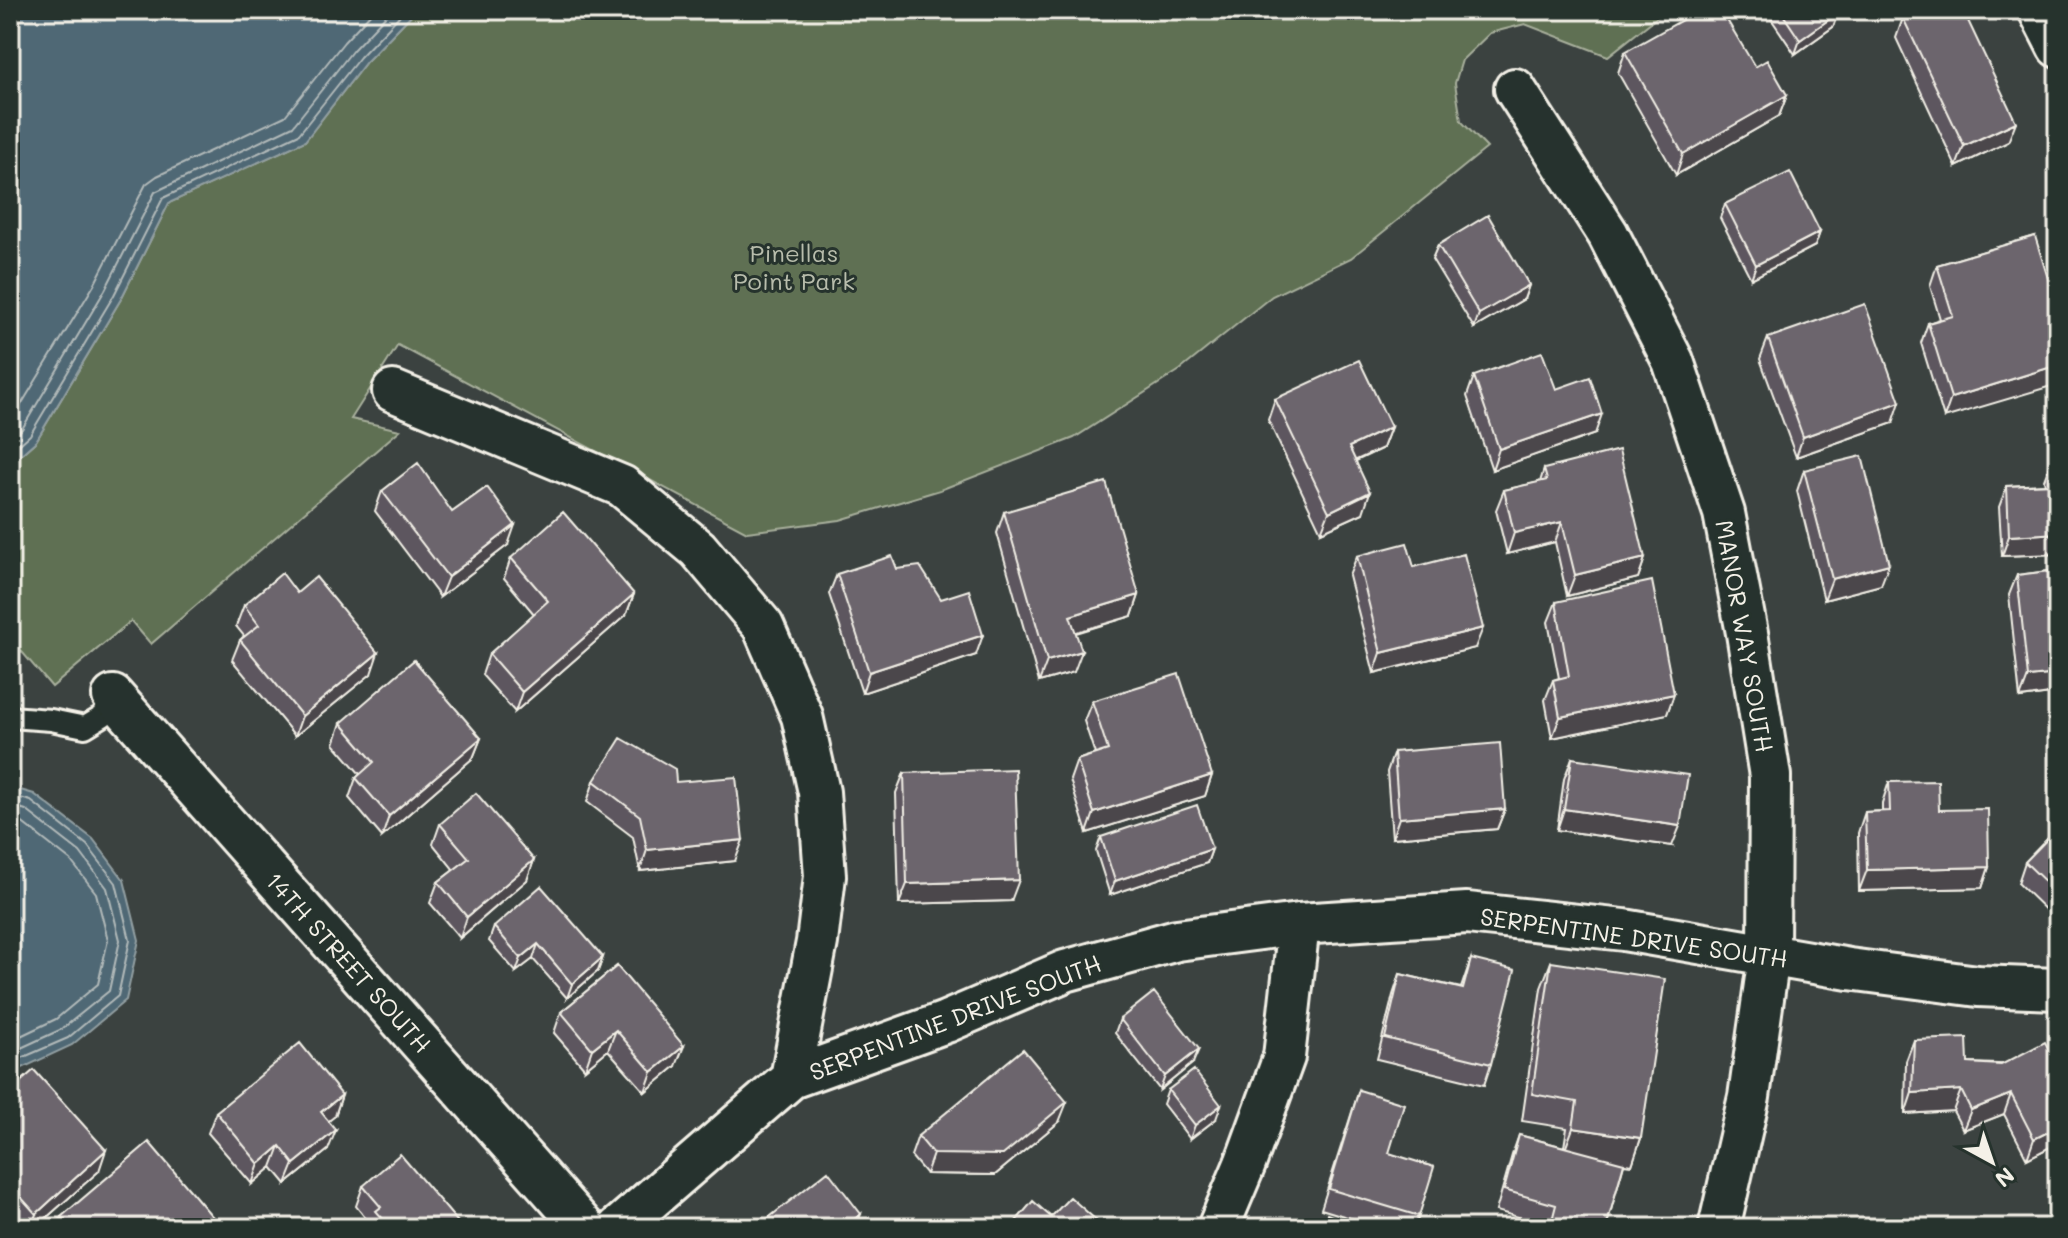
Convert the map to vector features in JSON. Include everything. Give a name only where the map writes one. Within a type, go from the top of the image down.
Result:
[{"type":"street","points":[[2039,10],[2058,47]]},
{"type":"street","name":"MANOR WAY SOUTH","points":[[1515,89],[1608,234],[1673,361],[1724,513],[1770,776],[1769,956],[1749,1097],[1719,1228]]},
{"type":"street","points":[[393,391],[622,486],[698,549],[763,626],[802,716],[819,792],[825,876],[817,942],[791,1078]]},
{"type":"street","name":"14TH STREET SOUTH","points":[[113,696],[585,1228]]},
{"type":"street","name":"SERPENTINE DRIVE SOUTH","points":[[618,1228],[791,1078],[946,1022],[1065,971],[1177,940],[1299,924],[1467,913],[1624,930],[1849,969],[1978,986],[2058,989]]},
{"type":"street","points":[[1218,1228],[1284,1057],[1299,924]]},
{"type":"lane","points":[[10,717],[51,720],[85,727],[103,716],[113,696]]},
{"type":"green space","name":"Pinellas Point Park","points":[[416,10],[1666,10],[1608,56],[1525,24],[1490,33],[1462,60],[1455,83],[1461,121],[1487,148],[1351,258],[1272,296],[1180,370],[1074,438],[940,490],[840,520],[747,532],[398,345],[351,419],[400,430],[151,644],[131,621],[52,687],[10,638],[10,464],[36,441],[121,299],[169,203],[305,141],[366,62]]},
{"type":"water","points":[[10,10],[416,10],[366,62],[305,141],[169,203],[121,299],[36,441],[10,464]]},
{"type":"water","points":[[10,787],[34,794],[93,839],[124,880],[139,940],[126,1000],[72,1045],[14,1072],[10,1070]]},
{"type":"building","points":[[1700,10],[1721,10],[1755,67],[1767,60],[1787,95],[1683,154],[1625,52]]},
{"type":"building","points":[[1780,10],[1836,10],[1838,13],[1800,40]]},
{"type":"building","points":[[1919,10],[1963,10],[2016,122],[1964,146],[1903,18]]},
{"type":"building","points":[[1790,172],[1820,232],[1756,265],[1725,204]]},
{"type":"building","points":[[1488,215],[1529,285],[1479,314],[1438,245]]},
{"type":"building","points":[[2035,236],[2058,311],[2058,365],[1951,398],[1928,323],[1953,316],[1937,265]]},
{"type":"building","points":[[1865,304],[1900,402],[1803,437],[1768,338]]},
{"type":"building","points":[[1542,352],[1556,389],[1590,377],[1602,414],[1499,449],[1474,376]]},
{"type":"building","points":[[1359,360],[1391,427],[1349,447],[1370,492],[1329,512],[1275,399]]},
{"type":"building","points":[[1619,450],[1645,558],[1575,575],[1562,522],[1514,533],[1504,490],[1547,480],[1544,469]]},
{"type":"building","points":[[1862,456],[1889,564],[1832,579],[1804,470]]},
{"type":"building","points":[[2052,459],[2058,459],[2058,533],[2009,536],[2007,486],[2053,484]]},
{"type":"building","points":[[418,463],[452,512],[487,487],[515,525],[448,577],[382,491]]},
{"type":"building","points":[[1106,482],[1139,595],[1070,616],[1082,651],[1047,661],[1004,512]]},
{"type":"building","points":[[563,512],[634,594],[522,692],[489,654],[548,601],[511,558]]},
{"type":"building","points":[[1407,543],[1414,567],[1464,554],[1483,628],[1381,653],[1357,556]]},
{"type":"building","points":[[892,556],[897,569],[920,566],[941,599],[969,590],[983,635],[869,672],[837,574]]},
{"type":"building","points":[[2058,570],[2058,674],[2028,677],[2017,575]]},
{"type":"building","points":[[282,573],[297,593],[316,577],[378,653],[302,716],[240,640],[259,625],[244,605]]},
{"type":"building","points":[[1652,581],[1674,694],[1560,717],[1553,680],[1569,676],[1556,602]]},
{"type":"building","points":[[414,660],[481,738],[389,816],[356,778],[374,762],[341,723]]},
{"type":"building","points":[[1179,674],[1212,775],[1094,813],[1077,760],[1108,750],[1092,701]]},
{"type":"building","points":[[621,738],[675,769],[676,782],[736,777],[743,840],[647,850],[640,816],[594,781]]},
{"type":"building","points":[[1500,743],[1505,809],[1399,818],[1394,752]]},
{"type":"building","points":[[1572,758],[1688,775],[1680,826],[1564,809]]},
{"type":"building","points":[[1015,769],[1019,880],[907,884],[904,773]]},
{"type":"building","points":[[1938,781],[1939,810],[1988,809],[1989,867],[1867,870],[1865,812],[1890,811],[1889,782]]},
{"type":"building","points":[[476,793],[534,860],[467,917],[438,882],[469,858],[440,824]]},
{"type":"building","points":[[1197,805],[1212,849],[1115,881],[1101,837]]},
{"type":"building","points":[[2058,828],[2058,894],[2025,862]]},
{"type":"building","points":[[541,886],[603,957],[572,984],[538,944],[521,958],[494,927]]},
{"type":"building","points":[[1471,959],[1515,970],[1491,1064],[1385,1038],[1400,974],[1463,989]]},
{"type":"building","points":[[1551,962],[1665,979],[1641,1138],[1573,1128],[1577,1102],[1532,1094]]},
{"type":"building","points":[[617,966],[684,1046],[652,1072],[616,1030],[592,1049],[561,1012]]},
{"type":"building","points":[[1154,992],[1199,1049],[1165,1076],[1120,1019]]},
{"type":"building","points":[[1967,1038],[1968,1063],[2001,1065],[2045,1042],[2058,1066],[2058,1127],[2034,1139],[2011,1094],[1971,1110],[1961,1090],[1912,1093],[1914,1040]]},
{"type":"building","points":[[300,1043],[342,1095],[321,1112],[336,1130],[294,1164],[280,1146],[259,1164],[216,1112]]},
{"type":"building","points":[[1023,1049],[1067,1102],[1003,1155],[933,1154],[918,1136]]},
{"type":"building","points":[[34,1070],[106,1150],[36,1214],[10,1185],[10,1164],[17,1158],[10,1150],[10,1091]]},
{"type":"building","points":[[1194,1070],[1221,1105],[1195,1125],[1168,1090]]},
{"type":"building","points":[[1359,1090],[1404,1104],[1389,1153],[1434,1167],[1419,1216],[1329,1189]]},
{"type":"building","points":[[1519,1135],[1624,1163],[1606,1228],[1550,1228],[1556,1205],[1504,1190]]},
{"type":"building","points":[[149,1142],[217,1222],[211,1228],[70,1228],[61,1217]]},
{"type":"building","points":[[400,1154],[463,1228],[391,1228],[376,1211],[381,1207],[363,1186]]},
{"type":"building","points":[[828,1171],[861,1214],[843,1228],[757,1227]]},
{"type":"building","points":[[1070,1197],[1105,1228],[1010,1228],[1033,1201],[1051,1217]]},
{"type":"building","points":[[1327,1214],[1360,1228],[1322,1228]]},
{"type":"building","points":[[1877,1218],[1917,1228],[1874,1228]]}]
